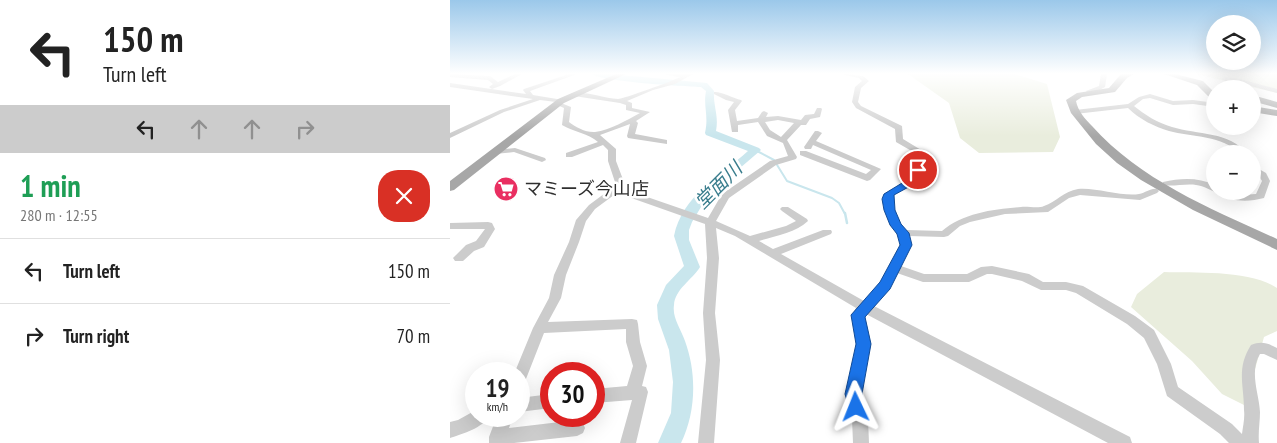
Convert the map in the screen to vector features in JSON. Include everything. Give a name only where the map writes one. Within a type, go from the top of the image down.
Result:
[{"type":"main road","points":[[450,187],[560,102],[573,95]]},
{"type":"main road","points":[[1084,95],[1071,100],[1076,112],[1096,138],[1123,161],[1152,181],[1277,245]]},
{"type":"main road","points":[[1261,100],[1277,105]]},
{"type":"main road","points":[[1261,105],[1277,109]]},
{"type":"main road","points":[[1261,110],[1277,113]]},
{"type":"street","points":[[516,95],[560,102],[568,107],[565,123],[572,128],[594,135],[612,149],[612,161],[623,192],[689,214],[749,240],[864,307],[1124,443]]},
{"type":"street","points":[[579,95],[621,101],[630,104],[628,109],[646,112],[630,122],[594,135]]},
{"type":"street","points":[[621,101],[637,95]]},
{"type":"street","points":[[719,95],[739,101],[731,110],[735,126],[763,116],[803,123],[808,116],[817,114],[819,109]]},
{"type":"street","points":[[856,95],[855,102],[858,107],[894,123],[899,128],[899,140],[927,156],[911,182],[889,194],[889,210],[896,225],[903,233],[906,245],[885,286],[858,315],[864,344],[853,394],[860,419],[861,443]]},
{"type":"street","points":[[1076,112],[1130,106],[1140,98],[1150,96],[1173,103],[1206,104]]},
{"type":"street","points":[[450,136],[511,107],[540,99]]},
{"type":"street","points":[[1130,106],[1158,125],[1235,145]]},
{"type":"street","points":[[763,116],[765,131],[769,135],[786,142],[793,157]]},
{"type":"street","points":[[630,122],[634,123],[630,136],[664,142]]},
{"type":"street","points":[[782,141],[799,122]]},
{"type":"street","points":[[450,127],[464,129]]},
{"type":"street","points":[[706,443],[713,360],[709,313],[713,258],[710,222],[725,196],[776,162],[803,153],[818,133]]},
{"type":"street","points":[[568,156],[604,142]]},
{"type":"street","points":[[803,153],[866,178],[877,169],[812,142]]},
{"type":"street","points":[[495,152],[515,150],[542,160]]},
{"type":"street","points":[[1261,174],[1266,181],[1261,196]]},
{"type":"street","points":[[1166,184],[1184,180],[1206,186]]},
{"type":"street","points":[[526,362],[539,328],[555,298],[560,275],[581,220],[592,207],[621,186]]},
{"type":"street","points":[[903,233],[944,234],[956,224],[967,220],[1005,211],[1045,210],[1066,196],[1079,192],[1140,197],[1154,191]]},
{"type":"street","points":[[749,240],[790,228],[803,221],[785,208]]},
{"type":"street","points":[[450,226],[488,226],[490,229],[480,244],[470,248],[459,258]]},
{"type":"street","points":[[772,252],[827,232]]},
{"type":"street","points":[[895,268],[923,278],[968,278],[985,270],[992,270],[1025,277],[1041,286],[1066,286],[1079,289],[1131,320],[1149,334],[1164,364],[1172,391],[1226,428],[1240,443]]},
{"type":"street","points":[[539,328],[632,324],[633,342],[640,366],[633,392]]},
{"type":"street","points":[[1251,443],[1252,410],[1247,374],[1251,355],[1256,349],[1265,348],[1277,354]]},
{"type":"street","points":[[605,395],[641,392],[628,443]]},
{"type":"street","points":[[450,430],[465,423]]},
{"type":"street","points":[[501,427],[496,440],[577,428]]},
{"type":"green space","points":[[937,95],[1050,95],[1060,137],[1053,152],[979,153],[960,138],[949,103]]},
{"type":"green space","points":[[1164,272],[1238,275],[1266,282],[1277,288],[1277,331],[1264,337],[1252,380],[1250,408],[1222,394],[1192,361],[1131,307],[1137,294]]},
{"type":"waterway","name":"堂面川","points":[[669,443],[678,425],[681,413],[683,382],[676,341],[667,319],[665,305],[672,289],[692,267],[681,240],[682,230],[690,214],[708,190],[755,150],[710,133],[713,119],[709,95]]},
{"type":"waterway","points":[[755,150],[774,160],[787,181],[832,198],[839,203],[845,214]]},
{"type":"waterway","points":[[845,213],[847,223]]},
{"type":"place","name":"マミーズ今山店","points":[[506,189]]},
{"type":"route","points":[[856,407],[853,394],[864,344],[858,315],[885,286],[906,245],[903,233],[896,225],[889,210],[889,194],[911,182],[918,170]]}]
